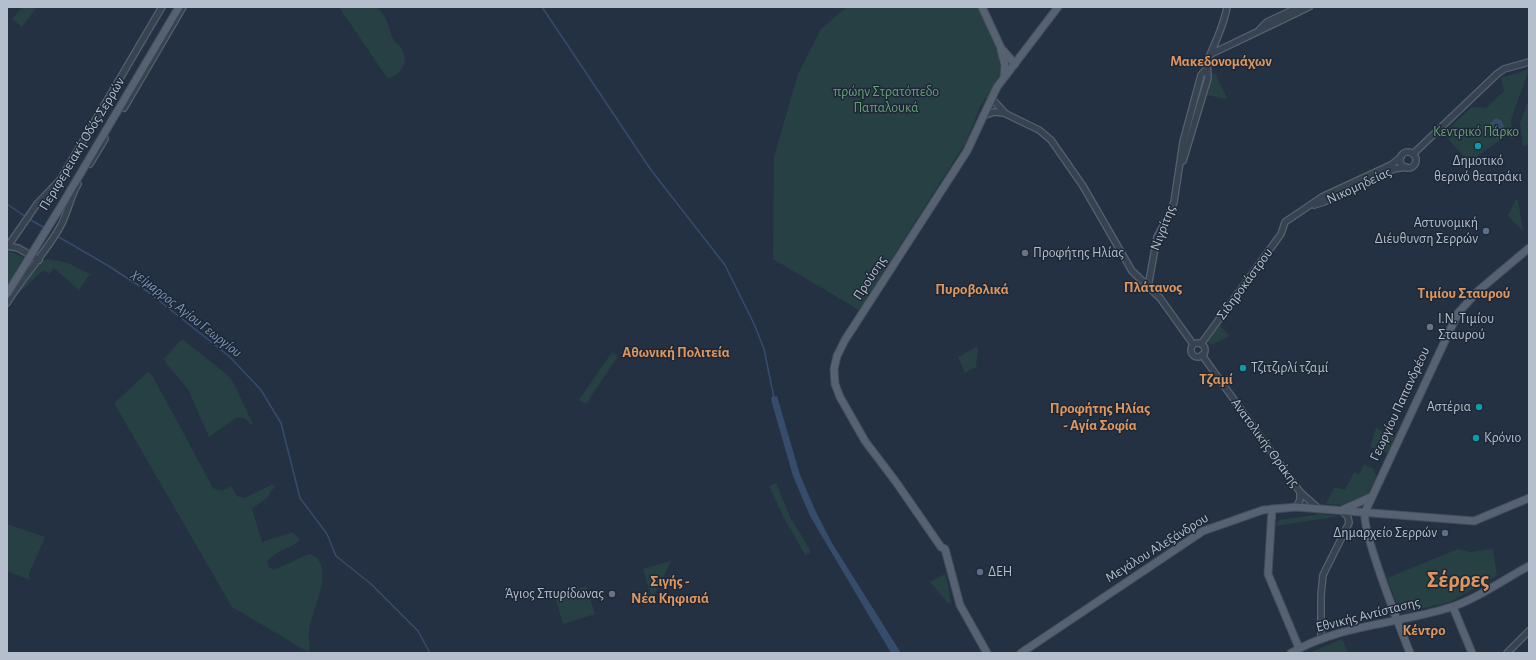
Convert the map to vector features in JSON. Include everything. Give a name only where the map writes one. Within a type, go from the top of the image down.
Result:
[{"type":"main road","name":"Περιφερειακή Οδός Σερρών","points":[[7,294],[179,7]]},
{"type":"main road","points":[[982,7],[1001,48],[1005,67],[1003,79]]},
{"type":"main road","name":"Προύσης","points":[[984,652],[960,605],[951,568],[944,549],[941,547],[861,435],[840,397],[835,384],[834,369],[837,356],[845,340],[955,172],[972,142],[991,98],[1003,79],[1058,7]]},
{"type":"main road","points":[[1001,48],[1015,64]]},
{"type":"main road","name":"Γεωργίου Παπανδρέου","points":[[1365,512],[1461,308],[1529,248]]},
{"type":"main road","points":[[1342,511],[1371,497]]},
{"type":"main road","name":"Μεγάλου Αλεξάνδρου","points":[[1023,652],[1203,531],[1252,513],[1272,509],[1296,507],[1474,521],[1529,498]]},
{"type":"main road","points":[[1272,509],[1268,574],[1299,648]]},
{"type":"main road","points":[[1365,512],[1364,520],[1367,532],[1410,653]]},
{"type":"main road","name":"Εθνικής Αντίστασης","points":[[1291,653],[1321,639],[1345,631],[1453,607],[1529,566]]},
{"type":"main road","points":[[1453,607],[1472,653]]},
{"type":"street","points":[[39,260],[24,251],[8,246],[32,212],[60,180],[162,7]]},
{"type":"street","points":[[7,303],[21,280],[39,260],[59,228],[77,185],[183,7]]},
{"type":"street","name":"Νιγρίτης","points":[[1148,287],[1156,240],[1172,208],[1180,169],[1190,141],[1208,78],[1207,68],[1221,30],[1227,7]]},
{"type":"street","points":[[1259,31],[1265,24],[1299,7]]},
{"type":"street","points":[[1211,54],[1309,7]]},
{"type":"street","points":[[1413,154],[1497,74],[1504,69],[1529,62]]},
{"type":"street","points":[[991,98],[1009,115],[1042,132],[1058,148],[1084,186],[1129,266],[1163,302],[1193,344]]},
{"type":"street","points":[[983,116],[994,112],[1009,115]]},
{"type":"street","points":[[1406,152],[1413,154],[1415,157],[1415,163],[1411,166],[1406,167],[1401,163],[1401,157],[1406,152]]},
{"type":"street","name":"Νικομηδείας","points":[[1284,222],[1322,197],[1391,165],[1401,157]]},
{"type":"street","name":"Νικομηδείας","points":[[1312,205],[1324,202],[1394,169],[1406,167]]},
{"type":"street","name":"Σιδηροκάστρου","points":[[1202,344],[1281,234],[1284,222]]},
{"type":"street","points":[[1193,344],[1202,344],[1205,350],[1202,355],[1197,357],[1192,354],[1191,348],[1193,344]]},
{"type":"street","name":"Ανατολικής Θράκης","points":[[1202,355],[1300,492],[1319,509]]},
{"type":"street","points":[[1296,507],[1300,500],[1300,492]]},
{"type":"street","points":[[1321,639],[1322,579],[1349,522],[1348,517],[1342,511]]},
{"type":"street","points":[[1507,653],[1529,631]]},
{"type":"green space","points":[[22,7],[37,7],[22,27],[12,19]]},
{"type":"green space","points":[[339,7],[376,7],[383,13],[393,39],[404,53],[404,63],[400,71],[388,79]]},
{"type":"green space","name":"πρώην Στρατόπεδο Παπαλουκά","points":[[847,7],[978,7],[1002,61],[1002,70],[980,107],[966,142],[859,310],[773,259],[774,157],[798,74],[821,29]]},
{"type":"green space","name":"Κεντρικό Πάρκο","points":[[1529,69],[1511,120],[1513,140],[1506,136],[1469,162],[1443,133],[1472,107],[1486,108],[1504,91],[1501,78]]},
{"type":"green space","points":[[1215,73],[1227,98],[1226,99],[1207,95],[1212,74]]},
{"type":"green space","points":[[1529,99],[1529,144],[1523,146],[1520,123]]},
{"type":"green space","points":[[1516,199],[1518,200],[1523,231],[1508,216]]},
{"type":"green space","points":[[7,251],[24,257],[7,286]]},
{"type":"green space","points":[[49,259],[68,263],[90,274],[79,290],[54,268],[49,274],[43,270],[16,296],[22,284],[44,260]]},
{"type":"green space","points":[[1219,324],[1229,336],[1211,345],[1207,340]]},
{"type":"green space","points":[[182,339],[225,373],[233,382],[253,424],[250,424],[246,419],[237,417],[209,437],[188,389],[164,359]]},
{"type":"green space","points":[[976,347],[978,348],[976,367],[965,373],[958,357]]},
{"type":"green space","points":[[612,352],[618,356],[586,404],[579,400]]},
{"type":"green space","points":[[148,372],[152,375],[213,488],[222,490],[231,486],[237,496],[244,498],[273,484],[275,487],[268,497],[252,509],[262,542],[293,532],[300,540],[270,558],[267,561],[269,567],[274,570],[309,554],[317,559],[321,566],[322,585],[310,624],[310,649],[308,652],[232,607],[114,403]]},
{"type":"green space","points":[[1376,428],[1395,436],[1388,453],[1370,447]]},
{"type":"green space","points":[[1364,464],[1374,469],[1376,476],[1368,494],[1342,505],[1326,504],[1334,487],[1345,490],[1354,472],[1359,474]]},
{"type":"green space","points":[[776,483],[790,517],[810,550],[810,553],[805,555],[784,518],[769,486]]},
{"type":"green space","points":[[1320,514],[1339,516],[1277,526],[1277,522],[1280,520]]},
{"type":"green space","points":[[7,524],[45,537],[29,574],[30,580],[7,571]]},
{"type":"green space","points":[[1458,549],[1470,552],[1493,549],[1497,576],[1450,602],[1402,613],[1400,612],[1387,578]]},
{"type":"green space","points":[[671,561],[653,598],[652,598],[643,569]]},
{"type":"green space","points":[[943,575],[946,575],[951,602],[948,603],[930,582]]},
{"type":"green space","points":[[586,586],[595,614],[563,624],[555,596]]},
{"type":"green space","points":[[1342,639],[1348,653],[1309,653]]},
{"type":"water","points":[[1496,118],[1501,120],[1504,126],[1498,140],[1490,128],[1490,123]]},
{"type":"water","points":[[777,396],[800,475],[816,512],[832,543],[901,653],[891,653],[810,516],[793,476],[772,403],[771,397]]},
{"type":"waterway","points":[[542,7],[651,170],[725,265],[755,326],[764,349],[774,398]]},
{"type":"waterway","name":"χείμαρρος Αγίου Γεωργίου","points":[[7,204],[26,217]]},
{"type":"waterway","name":"χείμαρρος Αγίου Γεωργίου","points":[[29,219],[45,228]]},
{"type":"waterway","name":"χείμαρρος Αγίου Γεωργίου","points":[[57,236],[107,265],[147,291],[230,357],[261,390],[281,423],[300,498],[327,534],[336,556],[371,584],[418,631],[430,653]]},
{"type":"place","name":"Δημοτικό θερινό θεατράκι","points":[[1478,146]]},
{"type":"place","name":"Αστυνομική Διέυθυνση Σερρών","points":[[1486,231]]},
{"type":"place","name":"Προφήτης Ηλίας","points":[[1025,253]]},
{"type":"place","name":"Ι.Ν. Τιμίου Σταυρού","points":[[1430,327]]},
{"type":"place","name":"Τζιτζιρλί τζαμί","points":[[1243,368]]},
{"type":"place","name":"Αστέρια","points":[[1479,407]]},
{"type":"place","name":"Κρόνιο","points":[[1476,438]]},
{"type":"place","name":"Δημαρχείο Σερρών","points":[[1445,533]]},
{"type":"place","name":"ΔΕΗ","points":[[980,572]]},
{"type":"place","name":"Άγιος Σπυρίδωνας","points":[[612,594]]},
{"type":"district","name":"Μακεδονομάχων","points":[[1221,61]]},
{"type":"district","name":"Πλάτανος","points":[[1153,287]]},
{"type":"district","name":"Πυροβολικά","points":[[972,289]]},
{"type":"district","name":"Τιμίου Σταυρού","points":[[1464,293]]},
{"type":"district","name":"Αθωνική Πολιτεία","points":[[676,352]]},
{"type":"district","name":"Τζαμί","points":[[1216,379]]},
{"type":"district","name":"Προφήτης Ηλίας - Αγία Σοφία","points":[[1100,416]]},
{"type":"district","name":"Σέρρες","points":[[1458,580]]},
{"type":"district","name":"Σιγής - Νέα Κηφισιά","points":[[670,590]]},
{"type":"district","name":"Κέντρο","points":[[1424,630]]}]
